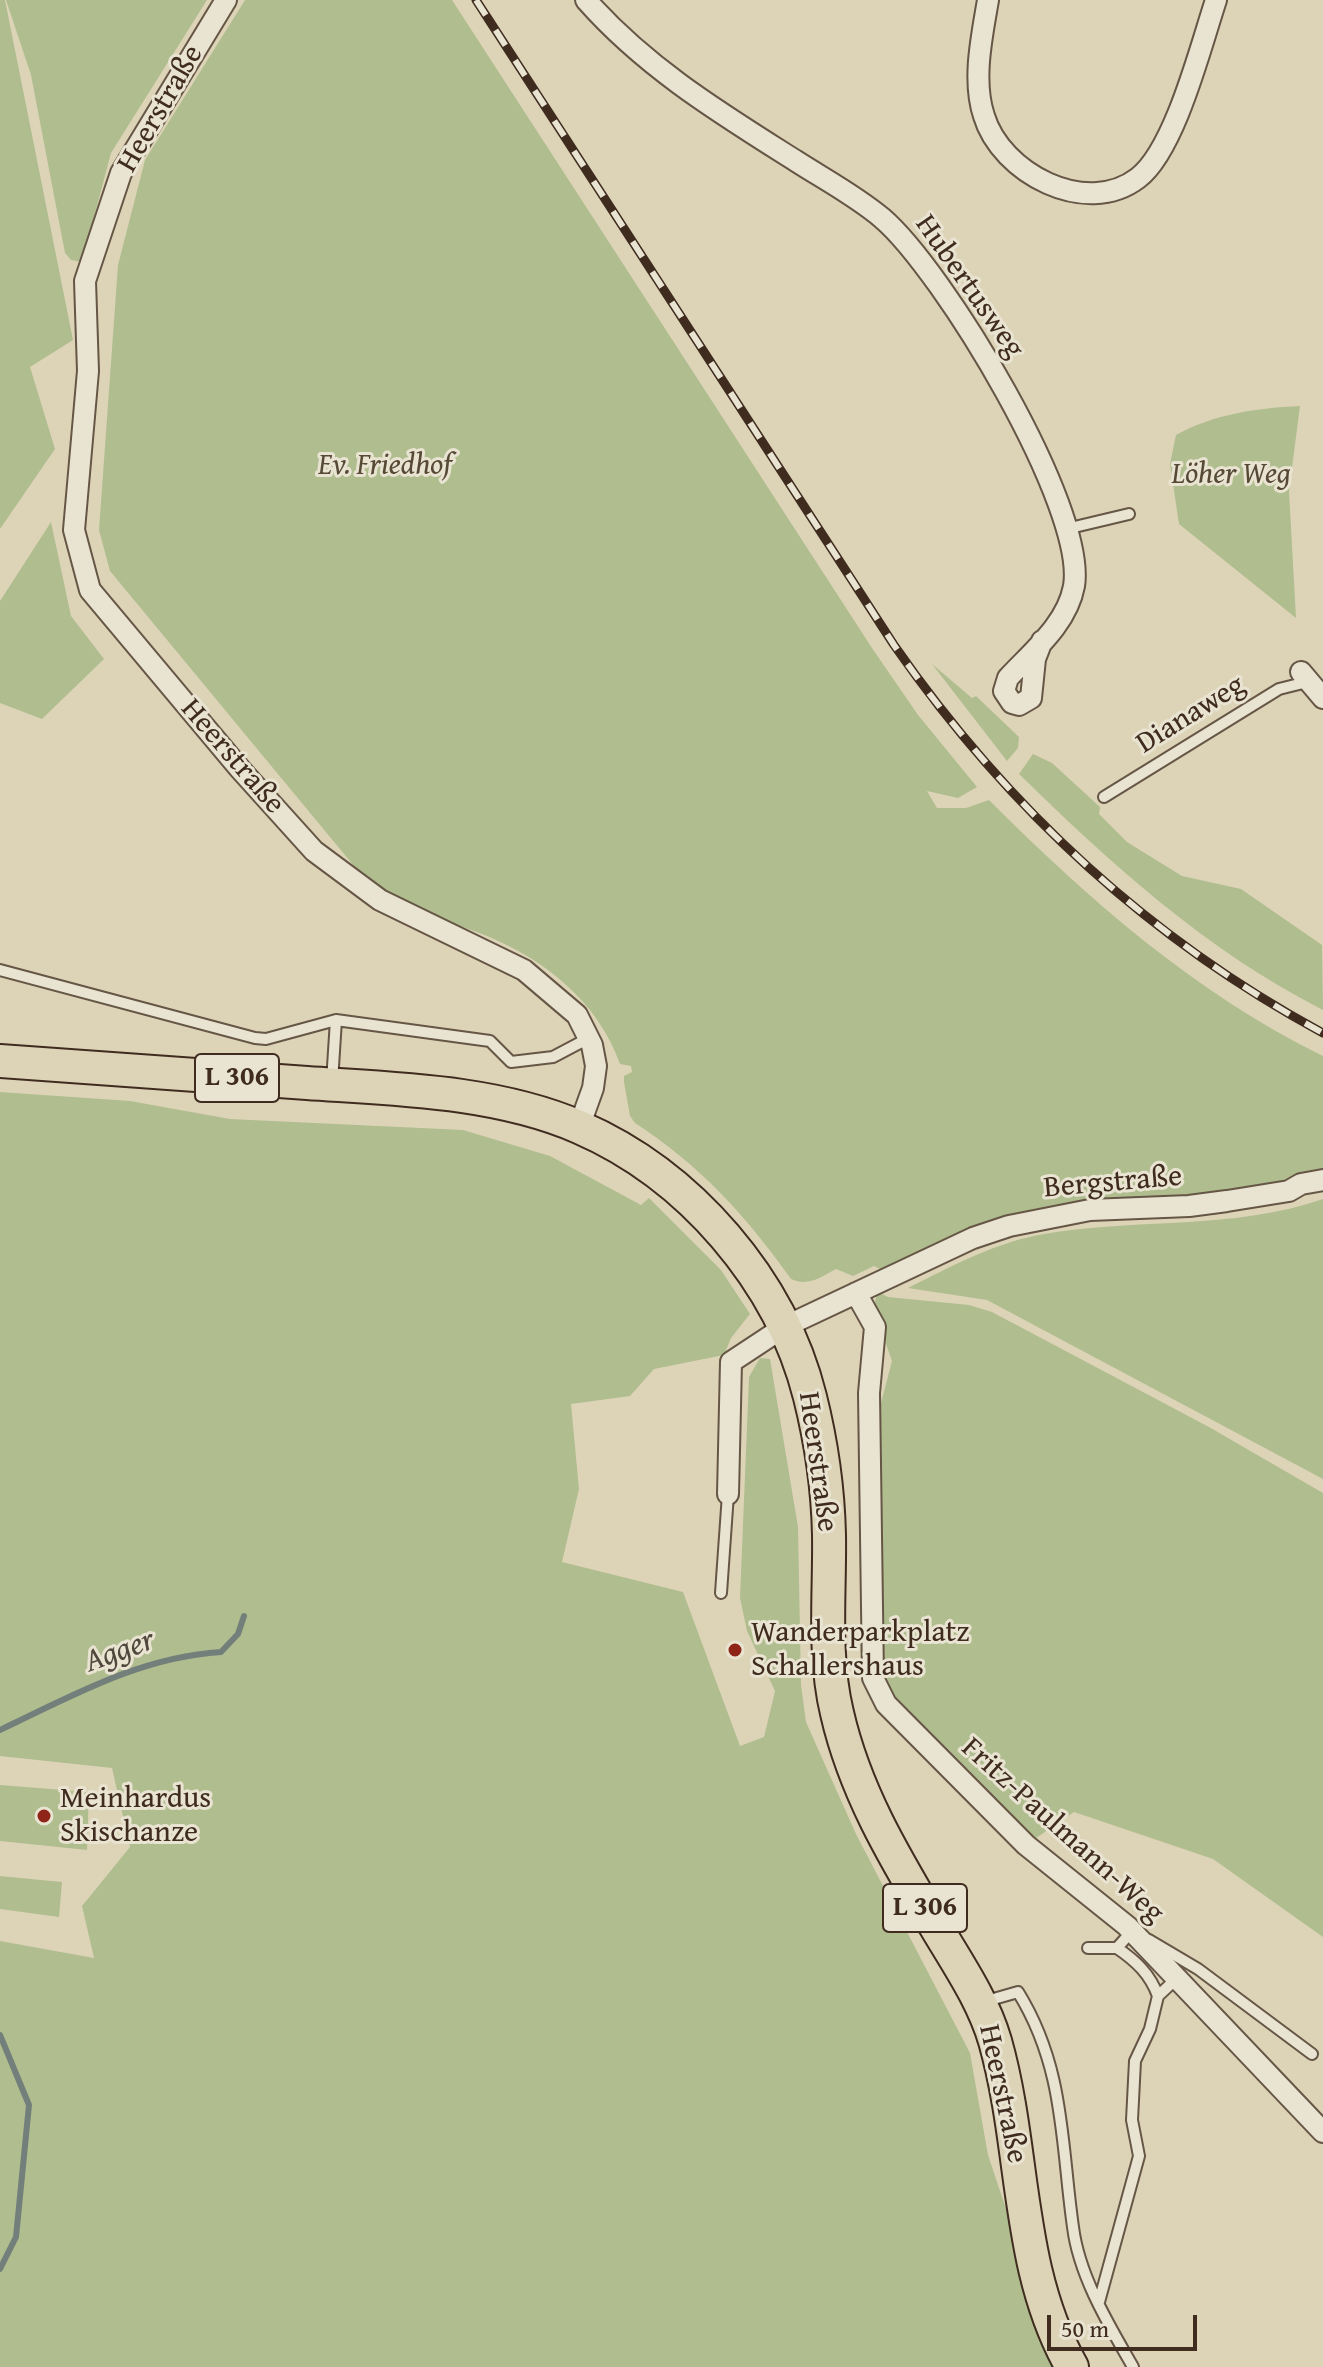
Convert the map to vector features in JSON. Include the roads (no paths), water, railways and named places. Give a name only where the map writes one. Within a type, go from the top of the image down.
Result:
[{"type":"main road","name":"L 306","points":[[0,1061],[473,1098],[579,1127]]},
{"type":"main road","name":"Heerstraße","points":[[579,1127],[660,1176],[702,1212],[756,1277],[784,1327],[810,1394],[819,1441],[829,1529],[829,1650],[836,1709],[856,1781],[883,1837],[981,2002],[994,2040],[1010,2109],[1034,2275],[1072,2367]]},
{"type":"street","name":"Heerstraße","points":[[226,0],[121,173],[85,281],[88,371],[74,530],[90,590],[240,769],[314,851],[380,900],[524,970],[577,1015],[589,1038],[596,1066],[593,1088],[579,1127]]},
{"type":"street","name":"Hubertusweg","points":[[586,0],[615,32],[658,71],[865,205],[900,236],[973,332],[1001,383],[1073,551],[1074,586],[1063,616],[1042,641]]},
{"type":"street","points":[[988,0],[980,46],[984,116],[998,143],[1022,167],[1054,187],[1086,194],[1119,188],[1138,179],[1154,162],[1170,133],[1216,0]]},
{"type":"street","points":[[1304,677],[1323,698]]},
{"type":"street","name":"Bergstraße","points":[[784,1327],[973,1238],[1049,1216],[1090,1210],[1189,1206],[1285,1192],[1323,1180]]},
{"type":"street","name":"Fritz-Paulmann-Weg","points":[[856,1293],[875,1327],[869,1393],[873,1678],[886,1704],[902,1725],[1018,1838],[1130,1929],[1175,1980],[1323,2132]]},
{"type":"street","points":[[728,1494],[731,1362],[784,1327]]},
{"type":"lane","points":[[1066,529],[1129,514]]},
{"type":"lane","name":"Dianaweg","points":[[1104,797],[1279,689],[1304,677]]},
{"type":"lane","points":[[0,970],[255,1038],[266,1039],[336,1020],[490,1041],[511,1062],[553,1057],[589,1038]]},
{"type":"lane","points":[[332,1085],[336,1020]]},
{"type":"lane","points":[[721,1593],[728,1494]]},
{"type":"lane","points":[[1117,1948],[1130,1929],[1198,1969],[1312,2054]]},
{"type":"lane","points":[[1088,1948],[1117,1948],[1144,1972],[1158,1996]]},
{"type":"lane","points":[[1099,2302],[1139,2156],[1132,2120],[1135,2061],[1150,2029],[1158,1996],[1175,1980]]},
{"type":"lane","points":[[981,2002],[1018,1992],[1037,2022],[1061,2103],[1073,2230],[1099,2302],[1133,2367]]},
{"type":"waterway","name":"Agger","points":[[0,1730],[134,1670],[191,1655],[221,1652],[238,1634],[244,1616]]},
{"type":"waterway","name":"Agger","points":[[0,2035],[29,2105],[16,2237],[0,2269]]},
{"type":"railway","points":[[476,0],[894,645],[937,704],[1033,814],[1140,911],[1259,996],[1323,1033]]},
{"type":"place","name":"Wanderparkplatz Schallershaus","points":[[735,1650]]},
{"type":"place","name":"Meinhardus Skischanze","points":[[44,1816]]},
{"type":"park label","name":"Ev. Friedhof","points":[[385,466]]},
{"type":"park label","name":"Löher Weg","points":[[1231,475]]}]
